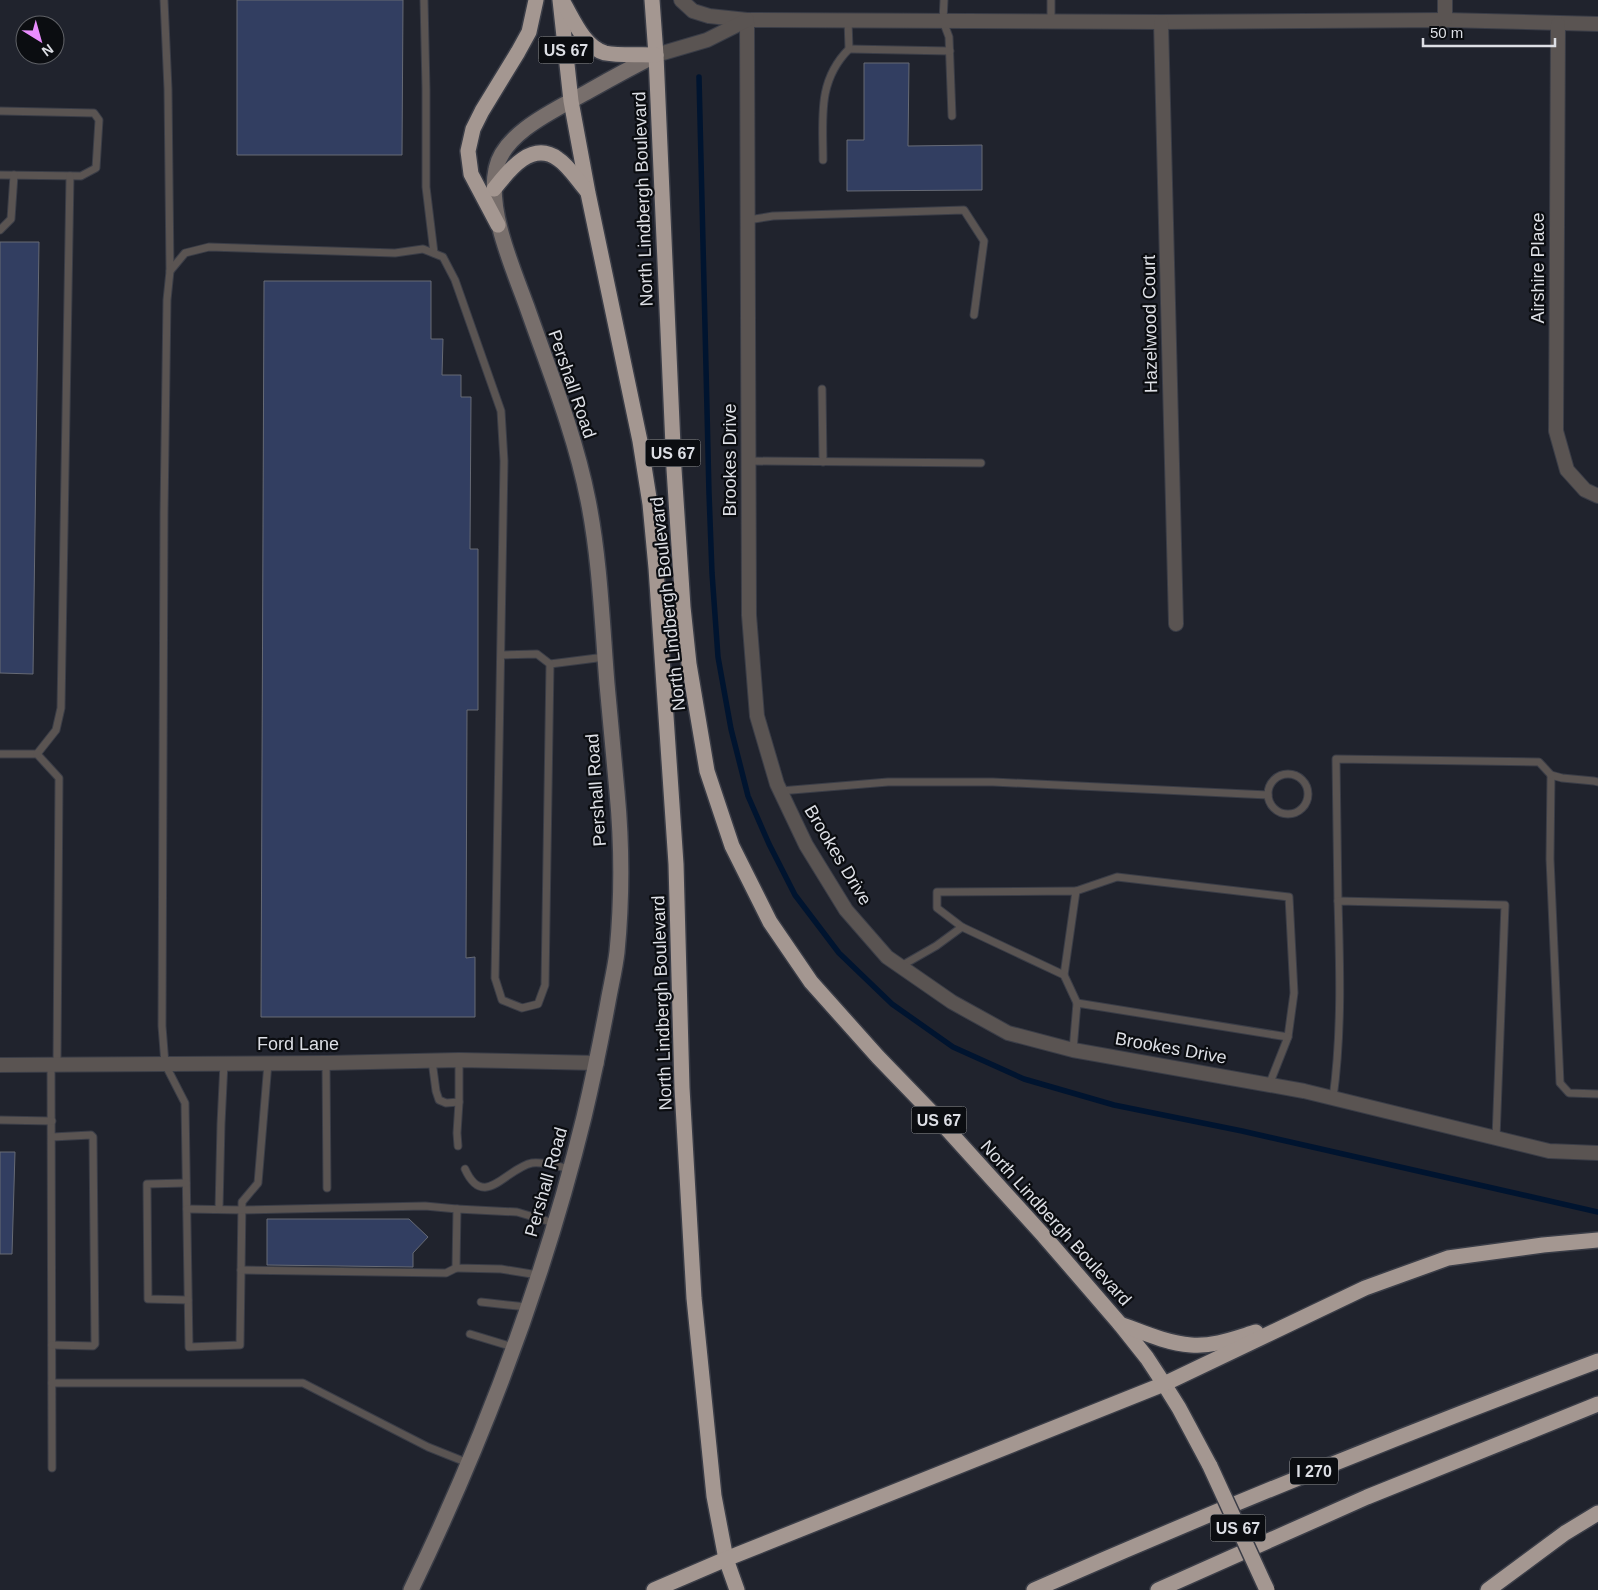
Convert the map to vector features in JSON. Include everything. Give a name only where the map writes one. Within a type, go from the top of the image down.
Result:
[{"type":"highway","points":[[498,226],[471,174],[468,151],[473,129],[482,111],[529,32],[536,0]]},
{"type":"highway","points":[[561,0],[590,44],[603,52],[656,55]]},
{"type":"highway","name":"North Lindbergh Boulevard","points":[[561,0],[571,101],[588,193],[640,440],[650,504],[656,559],[676,864],[682,1088],[694,1298],[714,1496],[726,1559],[737,1590]]},
{"type":"highway","name":"North Lindbergh Boulevard","points":[[652,0],[673,460],[684,616],[689,664],[707,771],[732,846],[770,922],[811,982],[1044,1236],[1120,1324],[1146,1358],[1179,1408],[1210,1466],[1267,1590]]},
{"type":"highway","points":[[494,189],[518,162],[533,154],[548,153],[560,160],[588,193]]},
{"type":"highway","points":[[654,1590],[726,1559],[1164,1384],[1365,1288],[1448,1258],[1598,1240]]},
{"type":"highway","points":[[1120,1324],[1158,1338],[1192,1345],[1217,1343],[1292,1323]]},
{"type":"highway","name":"I 270","points":[[1034,1590],[1270,1489],[1451,1416],[1598,1361]]},
{"type":"highway","name":"I 270","points":[[1158,1590],[1376,1493],[1598,1404]]},
{"type":"highway","points":[[1488,1590],[1565,1533],[1598,1513]]},
{"type":"street","points":[[681,0],[693,11],[709,16],[747,20],[1051,22],[1445,20],[1598,24]]},
{"type":"street","points":[[1445,0],[1445,20]]},
{"type":"street","points":[[656,55],[707,40],[747,20]]},
{"type":"street","name":"Brookes Drive","points":[[747,20],[749,615],[757,716],[776,784],[806,845],[846,910],[887,958],[952,1002],[1008,1033],[1073,1050],[1333,1098],[1549,1151],[1598,1153]]},
{"type":"street","name":"Hazelwood Court","points":[[1161,22],[1176,624]]},
{"type":"street","name":"Airshire Place","points":[[1558,24],[1556,431],[1567,470],[1584,490],[1598,496]]},
{"type":"street","name":"Pershall Road","points":[[411,1590],[469,1463],[527,1307],[571,1169],[597,1063],[616,957],[620,910],[618,797],[596,551],[588,499],[560,402],[498,226],[494,189],[496,168],[503,151],[522,132],[543,117],[656,55]]},
{"type":"street","name":"Ford Lane","points":[[0,1065],[326,1063],[432,1060],[597,1063]]},
{"type":"lane","points":[[164,0],[168,89],[170,271],[167,300],[164,514],[162,1026],[165,1064],[185,1103],[189,1347],[240,1346],[242,1202],[258,1183],[268,1062]]},
{"type":"lane","points":[[424,0],[426,188],[434,253]]},
{"type":"lane","points":[[944,0],[943,21],[950,37],[952,116]]},
{"type":"lane","points":[[1051,0],[1051,22]]},
{"type":"lane","points":[[848,20],[849,50]]},
{"type":"lane","points":[[823,160],[823,103],[830,74],[849,50],[950,51]]},
{"type":"lane","points":[[0,111],[94,114],[99,120],[96,168],[81,176],[0,175]]},
{"type":"lane","points":[[0,230],[11,219],[14,175]]},
{"type":"lane","points":[[37,754],[56,730],[61,708],[70,176]]},
{"type":"lane","points":[[748,220],[773,216],[964,210],[984,241],[974,315]]},
{"type":"lane","points":[[170,271],[185,253],[209,247],[395,253],[423,249],[442,257],[455,280],[501,411],[504,461],[496,978],[502,1000],[522,1008],[538,1004],[545,986],[550,664]]},
{"type":"lane","points":[[822,389],[823,462]]},
{"type":"lane","points":[[749,461],[981,462]]},
{"type":"lane","points":[[501,655],[537,654],[550,664],[605,657]]},
{"type":"lane","points":[[0,754],[37,754],[59,778],[52,1121],[52,1468]]},
{"type":"lane","points":[[1333,1098],[1338,1059],[1340,1010],[1336,760],[1539,762],[1551,775],[1598,782]]},
{"type":"lane","points":[[1288,774],[1295,776],[1305,784],[1308,796],[1306,802],[1297,812],[1284,814],[1278,812],[1273,807],[1268,795],[1276,778],[1288,774]]},
{"type":"lane","points":[[1551,775],[1550,859],[1560,1083],[1569,1093],[1598,1094]]},
{"type":"lane","points":[[780,791],[888,782],[993,782],[1268,795]]},
{"type":"lane","points":[[1064,975],[962,928],[937,908],[937,892],[1076,891],[1117,877],[1289,897],[1294,993],[1288,1037],[1269,1085]]},
{"type":"lane","points":[[1073,1050],[1078,1003],[1064,975],[1076,891]]},
{"type":"lane","points":[[1338,901],[1505,905],[1496,1138]]},
{"type":"lane","points":[[900,967],[962,928]]},
{"type":"lane","points":[[1078,1003],[1288,1037]]},
{"type":"lane","points":[[432,1060],[439,1100],[446,1103],[459,1102]]},
{"type":"lane","points":[[458,1146],[460,1060]]},
{"type":"lane","points":[[219,1209],[220,1124],[224,1063]]},
{"type":"lane","points":[[326,1063],[327,1188]]},
{"type":"lane","points":[[0,1120],[52,1121]]},
{"type":"lane","points":[[52,1136],[93,1136],[95,1344],[93,1346],[52,1345]]},
{"type":"lane","points":[[465,1169],[470,1181],[480,1187],[490,1187],[523,1165],[534,1162],[571,1169]]},
{"type":"lane","points":[[186,1183],[147,1184],[148,1298],[188,1300]]},
{"type":"lane","points":[[187,1209],[242,1210],[425,1206],[517,1212],[554,1223]]},
{"type":"lane","points":[[456,1268],[457,1209]]},
{"type":"lane","points":[[241,1270],[446,1273],[456,1268],[501,1269],[538,1275]]},
{"type":"lane","points":[[482,1302],[527,1307]]},
{"type":"lane","points":[[470,1334],[513,1347]]},
{"type":"lane","points":[[52,1383],[302,1383],[428,1447],[469,1463]]},
{"type":"building","points":[[237,0],[403,0],[402,155],[237,155]]},
{"type":"building","points":[[864,63],[909,63],[908,146],[982,145],[982,190],[847,191],[847,140],[864,140]]},
{"type":"building","points":[[0,242],[39,242],[33,674],[0,673]]},
{"type":"building","points":[[264,281],[431,281],[431,339],[443,339],[442,375],[461,375],[461,397],[471,397],[470,549],[478,549],[478,710],[467,710],[466,958],[475,957],[475,1017],[261,1017]]},
{"type":"building","points":[[0,1152],[15,1152],[12,1254],[0,1254]]},
{"type":"building","points":[[267,1219],[409,1219],[428,1237],[413,1253],[413,1267],[267,1265]]},
{"type":"waterway","points":[[699,77],[709,493],[718,657],[731,729],[748,796],[769,844],[795,895],[839,953],[892,1004],[953,1047],[1024,1079],[1114,1105],[1242,1131],[1598,1212]]}]
